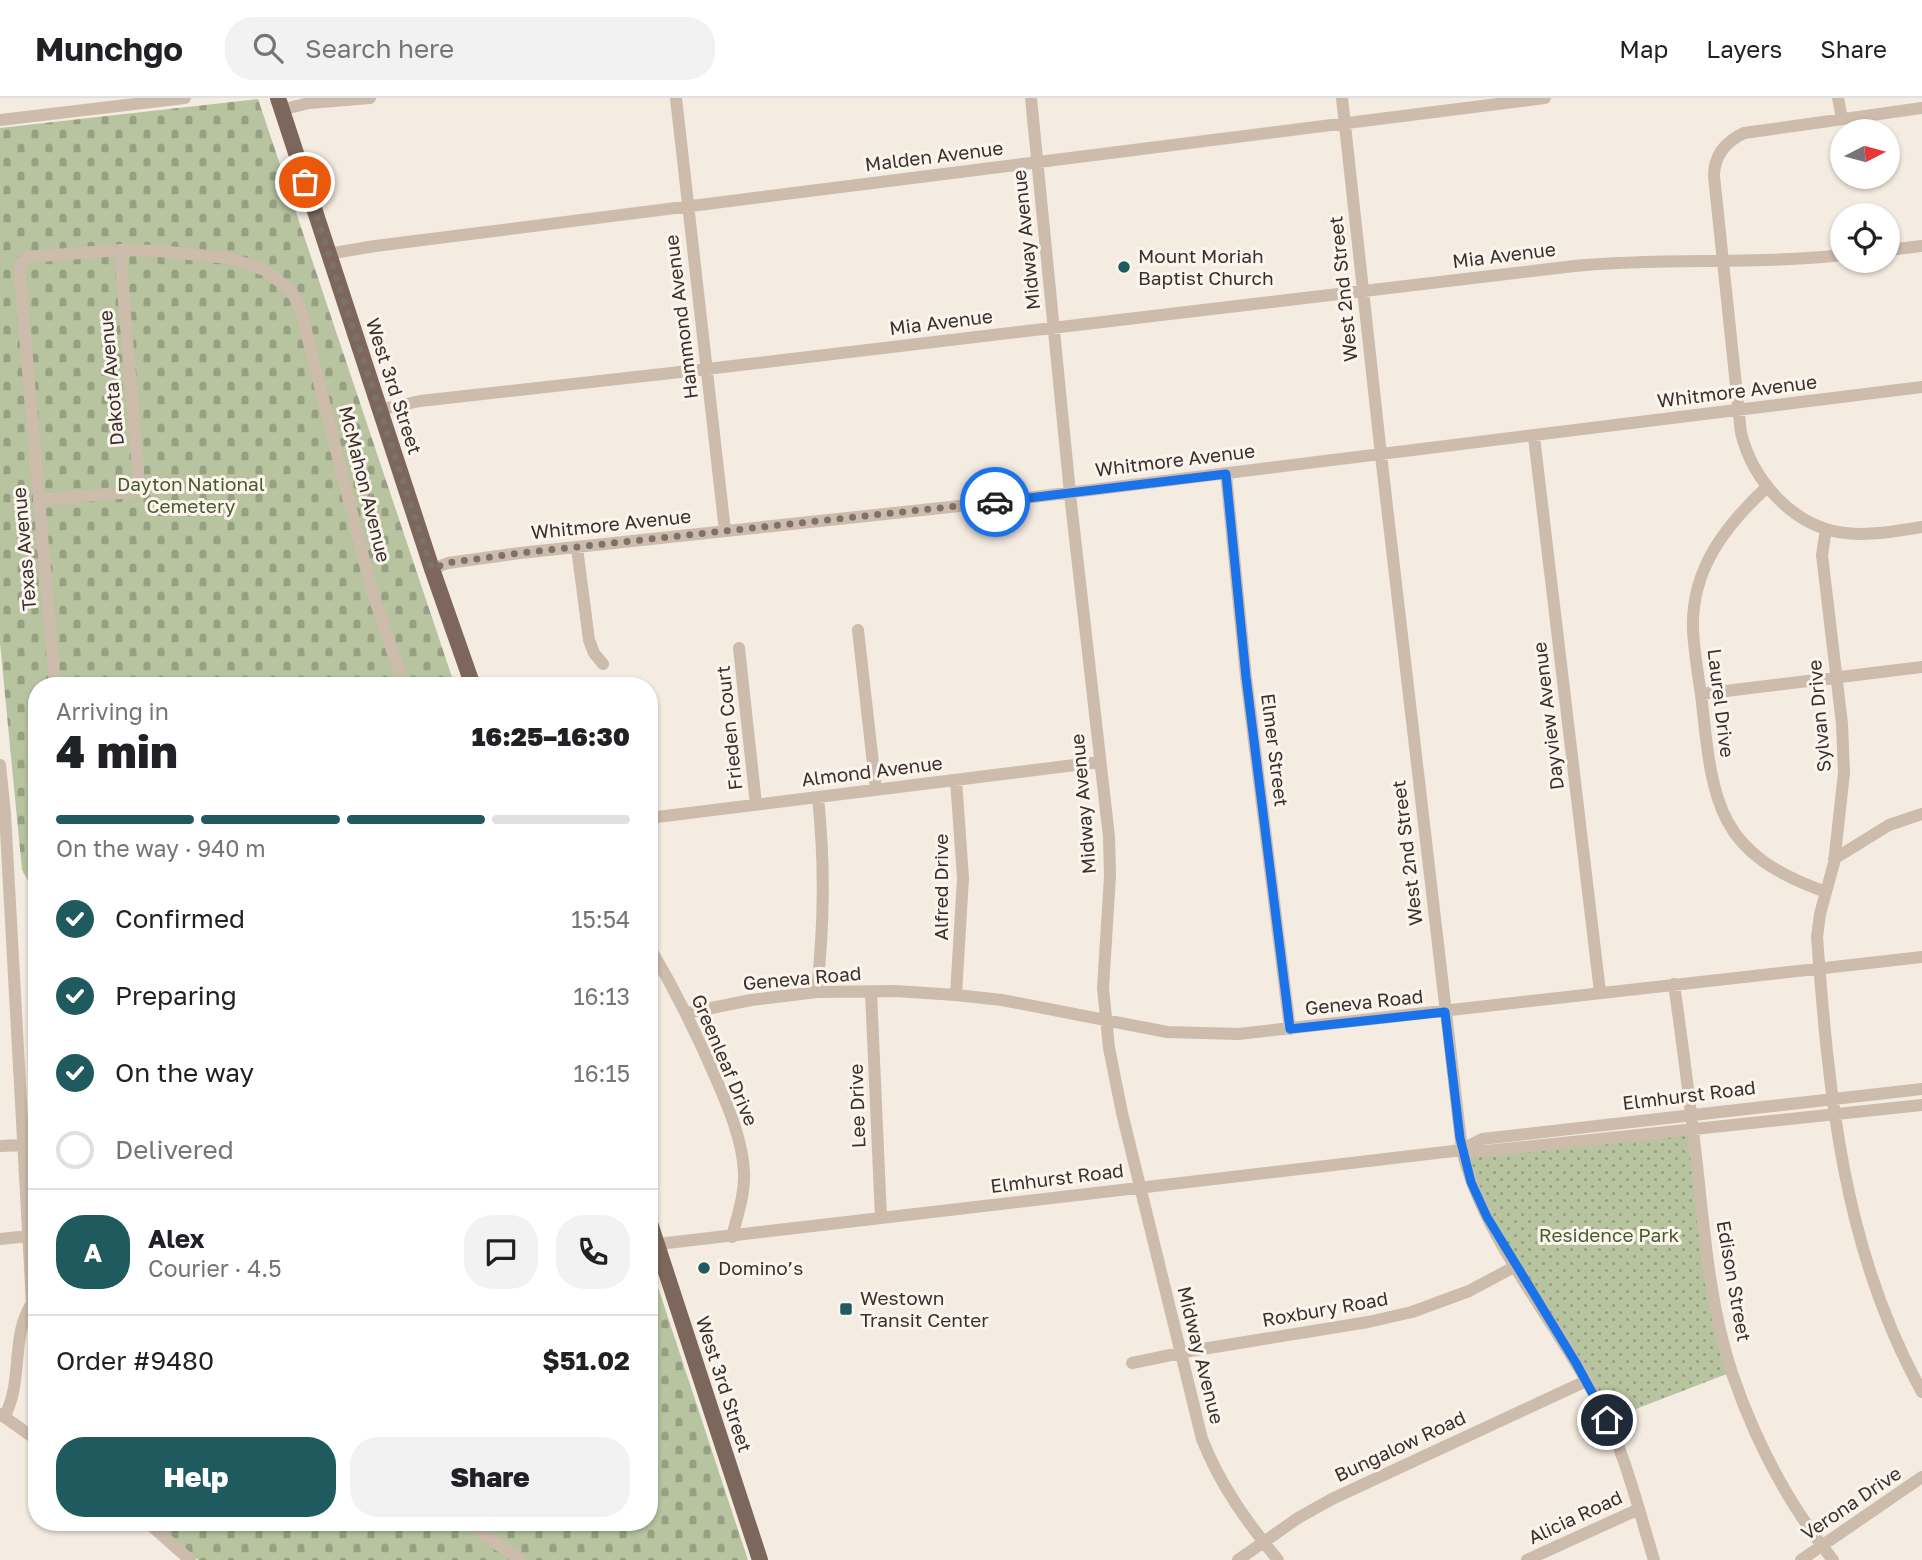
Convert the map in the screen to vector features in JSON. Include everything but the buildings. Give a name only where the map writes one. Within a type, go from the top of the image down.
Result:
[{"type":"main road","name":"West 3rd Street","points":[[279,104],[470,677]]},
{"type":"main road","name":"West 3rd Street","points":[[658,1259],[760,1560]]},
{"type":"street","points":[[0,120],[185,98]]},
{"type":"street","points":[[279,104],[370,98]]},
{"type":"street","name":"Hammond Avenue","points":[[676,98],[725,531]]},
{"type":"street","name":"Midway Avenue","points":[[1031,98],[1110,856],[1103,988],[1115,1083],[1195,1417],[1208,1455],[1233,1502],[1278,1560]]},
{"type":"street","name":"West 2nd Street","points":[[1342,98],[1462,1150],[1476,1195],[1586,1381],[1614,1435],[1654,1560]]},
{"type":"street","name":"Malden Avenue","points":[[328,254],[364,247],[1545,98]]},
{"type":"street","points":[[1838,98],[1842,119],[1922,108]]},
{"type":"street","points":[[1830,121],[1750,131],[1726,145],[1717,158],[1714,176],[1738,410],[1747,452],[1767,487],[1791,510],[1826,529],[1861,534],[1922,527]]},
{"type":"street","points":[[1900,249],[1922,246]]},
{"type":"street","name":"Texas Avenue","points":[[54,677],[19,265],[27,257],[121,250]]},
{"type":"street","name":"McMahon Avenue","points":[[121,250],[229,258],[265,270],[291,291],[300,307],[380,618],[401,677]]},
{"type":"street","name":"Dakota Avenue","points":[[40,500],[131,492],[139,484],[121,250]]},
{"type":"street","name":"Mia Avenue","points":[[379,410],[420,401],[1621,261],[1788,261],[1830,256]]},
{"type":"street","name":"Whitmore Avenue","points":[[432,569],[447,563],[1226,474],[1922,387]]},
{"type":"street","name":"Dayview Avenue","points":[[1534,437],[1600,992]]},
{"type":"street","name":"Elmer Street","points":[[1226,474],[1246,677],[1290,1029]]},
{"type":"street","name":"Laurel Drive","points":[[1767,487],[1727,528],[1713,548],[1699,583],[1693,629],[1711,779],[1727,820],[1748,848],[1783,875],[1826,892]]},
{"type":"street","name":"Sylvan Drive","points":[[1826,529],[1822,555],[1842,723],[1844,773],[1834,859],[1818,926],[1819,968],[1834,1115],[1849,1200],[1865,1261],[1887,1320],[1922,1392]]},
{"type":"street","points":[[577,548],[589,640],[594,653],[603,664]]},
{"type":"street","points":[[858,631],[876,790]]},
{"type":"street","name":"Frieden Court","points":[[739,648],[756,804]]},
{"type":"street","points":[[1701,694],[1922,667]]},
{"type":"street","name":"Almond Avenue","points":[[658,817],[1099,762]]},
{"type":"street","points":[[0,765],[28,1218]]},
{"type":"street","name":"Alfred Drive","points":[[956,780],[963,878],[956,995]]},
{"type":"street","points":[[817,992],[824,869],[818,797]]},
{"type":"street","points":[[1834,859],[1889,825],[1922,814]]},
{"type":"street","name":"Geneva Road","points":[[687,1013],[751,1000],[817,992],[956,995],[1029,1005],[1167,1032],[1238,1034],[1922,957]]},
{"type":"street","name":"Greenleaf Drive","points":[[658,962],[687,1013],[723,1096],[742,1155],[743,1195],[732,1237]]},
{"type":"street","name":"Edison Street","points":[[1674,984],[1714,1301],[1732,1372],[1769,1461],[1793,1503],[1833,1560]]},
{"type":"street","name":"Lee Drive","points":[[871,992],[881,1218]]},
{"type":"street","name":"Elmhurst Road","points":[[1462,1150],[1482,1139],[1922,1089]]},
{"type":"street","name":"Elmhurst Road","points":[[658,1244],[1462,1150],[1486,1151],[1922,1105]]},
{"type":"street","points":[[0,1146],[24,1144],[28,1140]]},
{"type":"street","points":[[0,1239],[28,1236]]},
{"type":"street","name":"Roxbury Road","points":[[1132,1363],[1412,1312],[1469,1291],[1516,1265]]},
{"type":"street","points":[[28,1316],[24,1322],[13,1396],[2,1415],[28,1434]]},
{"type":"street","name":"Bungalow Road","points":[[1238,1560],[1298,1518],[1332,1499],[1586,1381]]},
{"type":"street","name":"Verona Drive","points":[[1801,1560],[1922,1477]]},
{"type":"street","name":"Alicia Road","points":[[1527,1560],[1639,1509]]},
{"type":"street","points":[[157,1531],[190,1560]]},
{"type":"street","points":[[479,1531],[520,1560]]},
{"type":"green space","name":"Dayton National Cemetery","points":[[258,99],[452,677],[28,677],[28,880],[22,870],[0,643],[0,128]]},
{"type":"green space","name":"Residence Park","points":[[1693,1129],[1701,1197],[1732,1372],[1607,1420],[1516,1266],[1462,1150]]},
{"type":"green space","points":[[658,1287],[748,1560],[198,1560],[164,1531],[658,1531]]},
{"type":"way so far","points":[[305,182],[432,569],[447,563],[520,553],[995,502]]},
{"type":"place","name":"Mount Moriah Baptist Church","points":[[1124,267]]},
{"type":"place","name":"Domino’s","points":[[704,1268]]},
{"type":"place","name":"Westown Transit Center","points":[[846,1309]]},
{"type":"route","points":[[995,502],[1226,474],[1246,677],[1290,1029],[1445,1012],[1462,1150],[1476,1195],[1607,1420]]}]
